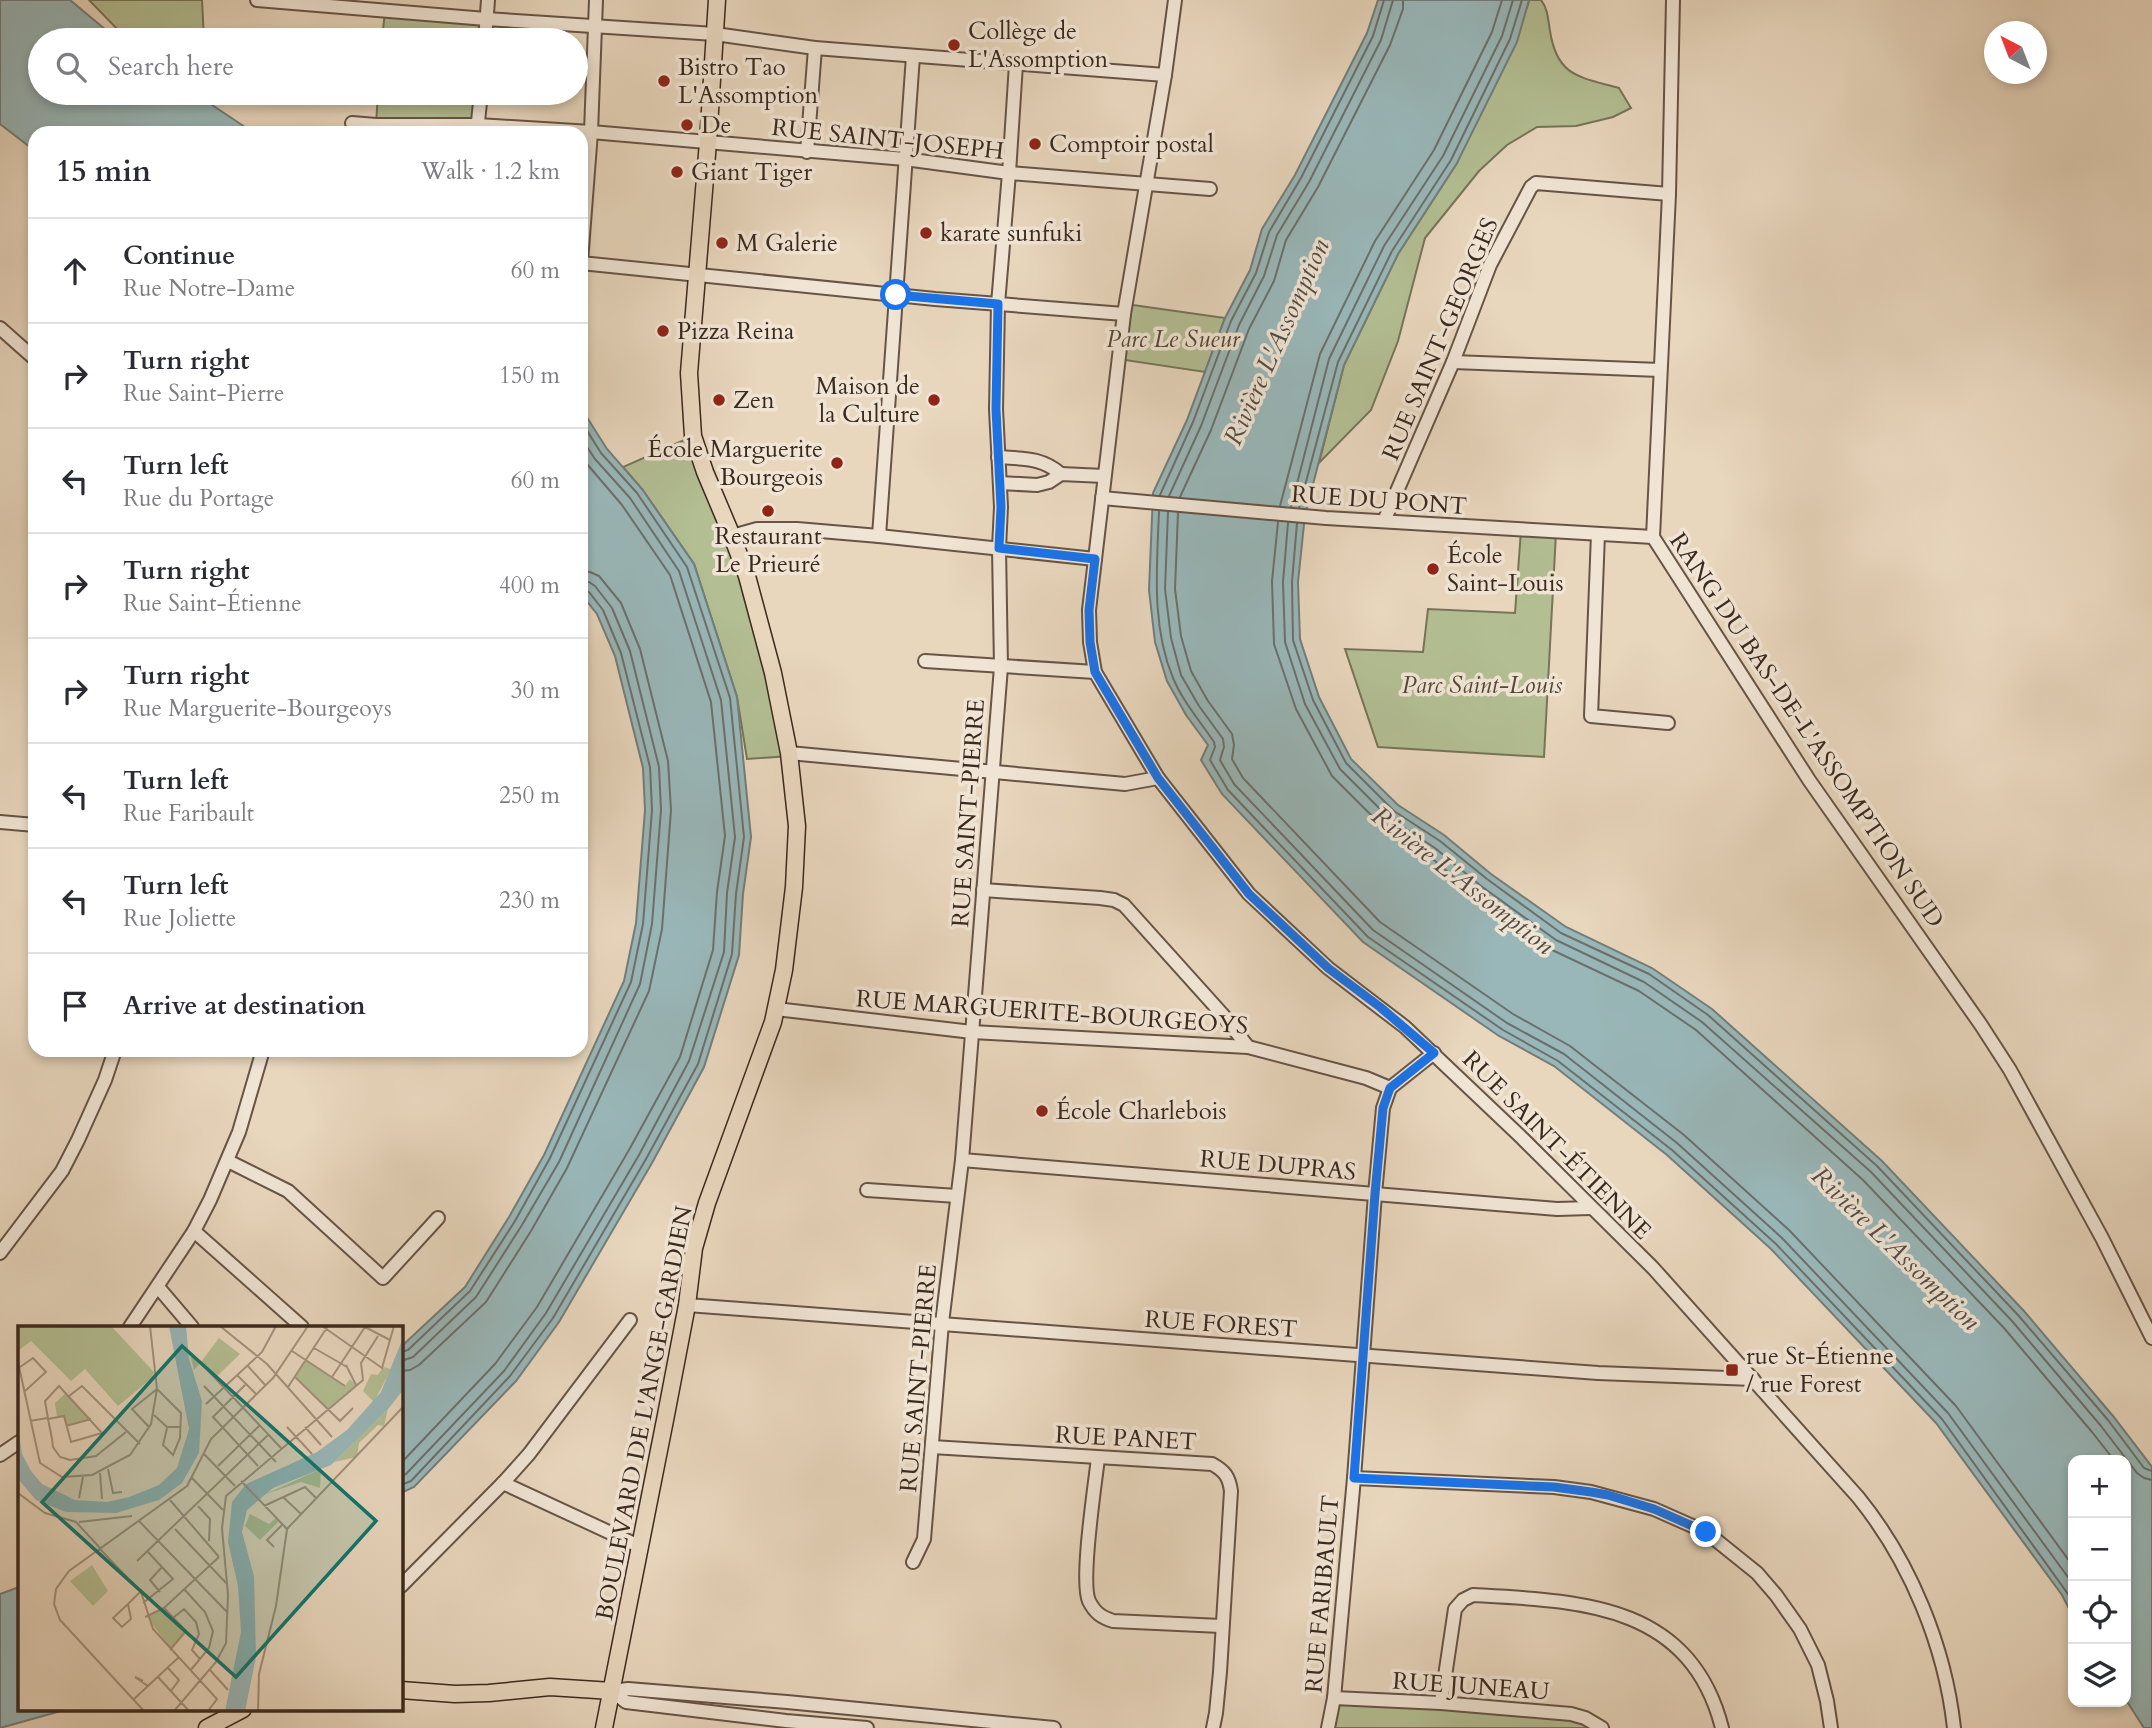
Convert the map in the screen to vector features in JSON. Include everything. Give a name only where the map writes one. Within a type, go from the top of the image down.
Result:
[{"type":"main road","name":"BOULEVARD DE L'ANGE-GARDIEN","points":[[603,1728],[687,1305],[694,1248],[707,1203],[756,1073],[776,1009],[789,937],[797,844],[789,753],[773,673],[747,576],[693,436],[689,373],[717,0]]},
{"type":"main road","points":[[576,1688],[604,1679],[617,1664]]},
{"type":"main road","points":[[402,1690],[455,1694],[539,1687],[612,1691]]},
{"type":"main road","points":[[576,1688],[587,1694],[596,1704],[603,1728]]},
{"type":"main road","points":[[207,1728],[241,1710]]},
{"type":"street","points":[[257,0],[715,34],[815,48],[1165,75]]},
{"type":"street","points":[[486,28],[488,0]]},
{"type":"street","points":[[588,171],[596,0]]},
{"type":"street","name":"RUE SAINT-ÉTIENNE","points":[[1175,0],[1165,75],[1124,314],[1104,476],[1089,610],[1095,672],[1158,778],[1249,894],[1328,968],[1380,1007],[1434,1053],[1522,1138],[1653,1268],[1866,1506],[1919,1600],[1935,1640],[1951,1700],[1954,1728]]},
{"type":"street","name":"RANG DU BAS-DE-L'ASSOMPTION SUD","points":[[1673,0],[1669,194],[1653,537],[1809,780],[2010,1070],[2102,1238],[2152,1338]]},
{"type":"street","points":[[807,152],[815,48]]},
{"type":"street","points":[[879,536],[912,55]]},
{"type":"street","name":"RUE SAINT-PIERRE","points":[[913,1562],[925,1539],[942,1323],[962,1160],[1001,667],[1001,507],[996,409],[998,304],[1016,64]]},
{"type":"street","points":[[478,126],[480,105]]},
{"type":"street","name":"RUE SAINT-JOSEPH","points":[[352,123],[402,126]]},
{"type":"street","name":"RUE SAINT-JOSEPH","points":[[588,132],[905,159],[1009,173],[1210,189]]},
{"type":"street","name":"RUE SAINT-GEORGES","points":[[1384,521],[1453,362],[1490,265],[1531,187],[1536,183],[1669,194]]},
{"type":"street","points":[[588,264],[896,295],[1124,314]]},
{"type":"street","points":[[0,328],[28,353]]},
{"type":"street","points":[[1453,362],[1660,370]]},
{"type":"street","points":[[999,457],[1040,460],[1061,474]]},
{"type":"street","points":[[1000,483],[1037,485],[1049,482],[1061,474],[1104,476]]},
{"type":"street","name":"RUE DU PONT","points":[[1102,498],[1325,518],[1653,537]]},
{"type":"street","points":[[733,536],[757,528],[879,536],[1095,559]]},
{"type":"street","points":[[1598,534],[1591,716],[1668,723]]},
{"type":"street","points":[[926,661],[1095,672]]},
{"type":"street","points":[[789,753],[1125,785],[1158,778]]},
{"type":"street","points":[[0,822],[28,824]]},
{"type":"street","points":[[983,890],[1100,898],[1124,905],[1223,1015],[1248,1047]]},
{"type":"street","name":"RUE MARGUERITE-BOURGEOYS","points":[[776,1009],[972,1031],[1248,1047],[1390,1088]]},
{"type":"street","points":[[1390,1088],[1434,1053]]},
{"type":"street","points":[[0,1253],[62,1171],[83,1130],[113,1057]]},
{"type":"street","points":[[131,1326],[194,1231],[228,1161],[261,1057]]},
{"type":"street","name":"RUE FARIBAULT","points":[[1328,1728],[1334,1698],[1354,1478],[1383,1108],[1390,1088]]},
{"type":"street","name":"RUE DUPRAS","points":[[962,1160],[1557,1209],[1591,1208]]},
{"type":"street","points":[[228,1161],[288,1191],[383,1278],[438,1218]]},
{"type":"street","points":[[867,1189],[957,1196]]},
{"type":"street","points":[[194,1231],[301,1326]]},
{"type":"street","points":[[158,1287],[191,1326]]},
{"type":"street","name":"RUE FOREST","points":[[687,1305],[1598,1373],[1753,1379]]},
{"type":"street","points":[[402,1586],[529,1454],[630,1320]]},
{"type":"street","points":[[0,1455],[18,1443]]},
{"type":"street","name":"RUE PANET","points":[[932,1447],[1212,1464],[1222,1470],[1229,1478],[1231,1491],[1213,1728]]},
{"type":"street","points":[[1098,1458],[1086,1579],[1089,1600],[1095,1612],[1113,1621],[1221,1626]]},
{"type":"street","points":[[1354,1478],[1554,1487],[1591,1492],[1654,1509],[1706,1532],[1757,1573],[1800,1629],[1818,1665],[1831,1728]]},
{"type":"street","points":[[503,1483],[641,1547]]},
{"type":"street","points":[[1441,1703],[1455,1609],[1463,1600],[1473,1595],[1557,1600],[1612,1611],[1661,1634],[1696,1668],[1708,1688],[1723,1728]]},
{"type":"street","points":[[612,1691],[628,1689],[787,1702],[1054,1728]]},
{"type":"street","points":[[612,1691],[626,1702],[867,1728]]},
{"type":"street","name":"RUE JUNEAU","points":[[1334,1698],[1441,1703],[1578,1715],[1602,1728]]},
{"type":"street","points":[[786,1721],[787,1702]]},
{"type":"green space","points":[[89,0],[202,0],[203,28],[116,28]]},
{"type":"green space","points":[[1529,0],[1541,0],[1543,3],[1553,46],[1565,66],[1572,73],[1619,88],[1631,108],[1613,117],[1576,126],[1537,127],[1507,145],[1479,171],[1425,238],[1398,341],[1371,410],[1319,463],[1344,365],[1398,254],[1457,163]]},
{"type":"green space","points":[[385,11],[486,19],[486,28],[383,28]]},
{"type":"green space","points":[[377,105],[480,105],[478,125],[376,125]]},
{"type":"green space","name":"Parc Le Sueur","points":[[1126,304],[1225,318],[1205,372],[1118,359]]},
{"type":"green space","points":[[693,436],[732,536],[789,756],[747,759],[737,697],[694,564],[642,489],[623,467]]},
{"type":"green space","name":"Parc Saint-Louis","points":[[1521,530],[1556,533],[1544,757],[1378,747],[1345,649],[1423,652],[1428,609],[1515,613]]},
{"type":"green space","points":[[1334,1698],[1546,1712],[1602,1728],[1328,1728]]},
{"type":"water","points":[[0,0],[70,0],[104,28],[28,28],[28,105],[212,105],[244,126],[28,126],[28,146],[0,124]]},
{"type":"water","name":"Rivière L'Assomption","points":[[1378,0],[1529,0],[1517,42],[1457,163],[1398,254],[1344,365],[1305,515],[1298,582],[1300,639],[1319,697],[1351,759],[1398,805],[1444,835],[1491,874],[1566,927],[1652,968],[1712,1009],[1882,1161],[2024,1311],[2113,1416],[2152,1467],[2152,1728],[2144,1728],[2130,1707],[2131,1455],[2068,1455],[2068,1606],[1936,1423],[1771,1249],[1667,1155],[1554,1066],[1499,1036],[1363,942],[1222,794],[1201,760],[1208,745],[1186,715],[1167,681],[1155,642],[1149,590],[1153,493],[1187,420],[1225,318],[1250,270],[1262,229],[1295,175],[1367,33]]},
{"type":"water","points":[[588,419],[607,449],[642,489],[694,564],[737,697],[751,837],[743,894],[739,955],[704,1067],[652,1163],[559,1322],[516,1381],[414,1487],[402,1493],[404,1344],[465,1287],[509,1217],[544,1155],[624,981],[636,923],[645,810],[643,768],[615,656],[597,614],[588,603]]},
{"type":"water","points":[[18,1587],[18,1710],[64,1710],[0,1728],[0,1594]]},
{"type":"place","name":"Collège de L'Assomption","points":[[954,45]]},
{"type":"place","name":"Bistro Tao L'Assomption","points":[[664,81]]},
{"type":"place","name":"De","points":[[687,125]]},
{"type":"place","name":"Comptoir postal","points":[[1035,144]]},
{"type":"place","name":"Giant Tiger","points":[[677,172]]},
{"type":"place","name":"karate sunfuki","points":[[926,233]]},
{"type":"place","name":"M Galerie","points":[[722,243]]},
{"type":"place","name":"Pizza Reina","points":[[663,331]]},
{"type":"place","name":"Zen","points":[[719,400]]},
{"type":"place","name":"Maison de la Culture","points":[[934,400]]},
{"type":"place","name":"École Marguerite Bourgeois","points":[[837,463]]},
{"type":"place","name":"Restaurant Le Prieuré","points":[[768,511]]},
{"type":"place","name":"École Saint-Louis","points":[[1433,569]]},
{"type":"place","name":"École Charlebois","points":[[1042,1111]]},
{"type":"place","name":"rue St-Étienne / rue Forest","points":[[1732,1370]]},
{"type":"route","points":[[896,295],[998,304],[996,409],[1001,507],[999,548],[1095,559],[1089,610],[1095,672],[1158,778],[1249,894],[1328,968],[1405,1027],[1434,1053],[1390,1088],[1383,1108],[1354,1478],[1554,1487],[1591,1492],[1654,1509],[1706,1532]]}]
